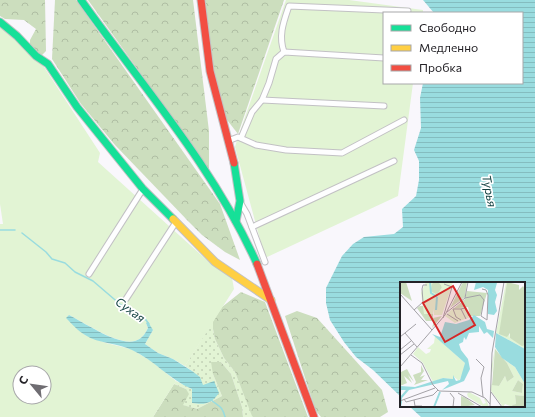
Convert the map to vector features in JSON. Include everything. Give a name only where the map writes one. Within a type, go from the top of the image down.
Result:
[{"type":"street","points":[[81,0],[209,176],[236,221],[271,300],[314,417]]},
{"type":"street","points":[[201,0],[210,71],[233,158],[240,201],[247,214],[265,262]]},
{"type":"street","points":[[284,52],[280,43],[289,6],[408,11]]},
{"type":"street","points":[[0,22],[17,36],[36,56],[48,64],[77,107],[143,189],[216,262],[271,300]]},
{"type":"street","points":[[241,138],[252,112],[262,100],[276,59],[284,52],[383,58]]},
{"type":"street","points":[[262,100],[384,106]]},
{"type":"street","points":[[228,141],[238,137],[256,144],[286,150],[342,153],[404,120]]},
{"type":"street","points":[[252,227],[394,161]]},
{"type":"street","points":[[88,274],[143,189]]},
{"type":"street","points":[[236,221],[240,201]]},
{"type":"street","points":[[126,299],[176,222]]},
{"type":"green space","points":[[0,0],[45,0],[46,51],[41,56],[30,48],[30,40],[36,29],[24,20],[5,19],[0,16]]},
{"type":"green space","points":[[55,0],[76,0],[220,204],[240,260],[225,252],[202,235],[115,145],[81,104],[52,59]]},
{"type":"green space","points":[[88,0],[193,0],[209,131],[209,169]]},
{"type":"green space","points":[[205,0],[284,0],[238,134],[224,116],[211,64]]},
{"type":"green space","points":[[286,0],[349,0],[423,10],[423,12],[383,12],[383,84],[413,84],[398,196],[265,258],[235,147]]},
{"type":"green space","points":[[0,26],[23,44],[44,67],[100,153],[98,162],[210,263],[232,278],[234,289],[185,366],[158,353],[145,344],[153,330],[146,323],[148,328],[143,336],[135,341],[128,342],[111,337],[69,315],[67,318],[85,335],[106,343],[131,349],[151,361],[176,381],[153,417],[0,417],[0,224],[3,224],[0,204]]},
{"type":"green space","points":[[241,292],[265,302],[308,417],[252,416],[235,372],[224,358],[215,339],[213,329],[213,321],[222,307]]},
{"type":"green space","points":[[297,311],[317,318],[382,390],[388,412],[380,417],[321,417],[316,411],[285,316]]},
{"type":"green space","points":[[213,321],[215,339],[224,358],[235,372],[253,417],[243,417],[242,407],[231,374],[221,362],[213,374],[222,396],[197,409],[182,405],[186,389],[174,384],[176,381],[192,389],[192,403],[202,385],[192,371],[185,366]]},
{"type":"green space","points":[[211,362],[221,362],[231,374],[242,407],[243,417],[153,417],[174,384],[186,389],[189,394],[183,405],[197,409],[222,396],[213,374]]},
{"type":"water","name":"Турья","points":[[423,0],[535,0],[535,417],[421,417],[410,407],[525,407],[525,282],[400,282],[400,396],[373,370],[356,357],[330,320],[326,303],[326,288],[342,256],[353,244],[364,237],[394,234],[403,227],[402,209],[416,196],[419,180],[419,161],[414,150],[421,128],[420,98],[423,84],[523,84],[523,12],[433,12]]},
{"type":"water","points":[[69,315],[111,337],[128,342],[141,338],[148,328],[146,323],[148,322],[153,330],[145,344],[158,353],[173,359],[192,371],[200,377],[203,385],[214,381],[219,393],[210,402],[201,404],[192,403],[192,389],[176,381],[140,354],[127,348],[96,340],[85,335],[66,318]]},
{"type":"waterway","name":"Сухая","points":[[0,230],[15,230]]},
{"type":"waterway","name":"Сухая","points":[[22,233],[46,252],[52,259],[65,263],[75,272],[93,281],[121,305],[146,320],[149,324]]},
{"type":"waterway","name":"Сухая","points":[[210,399],[221,408],[225,417]]},
{"type":"traffic: fast","points":[[81,0],[176,128],[220,194],[240,228],[257,264]]},
{"type":"traffic: fast","points":[[0,22],[17,36],[36,56],[48,64],[77,107],[143,189],[173,219]]},
{"type":"traffic: fast","points":[[234,163],[240,201],[236,221]]},
{"type":"traffic: slow","points":[[173,219],[215,262],[271,300]]},
{"type":"traffic: jam","points":[[201,0],[210,71],[234,163]]},
{"type":"traffic: jam","points":[[257,264],[314,417]]}]
